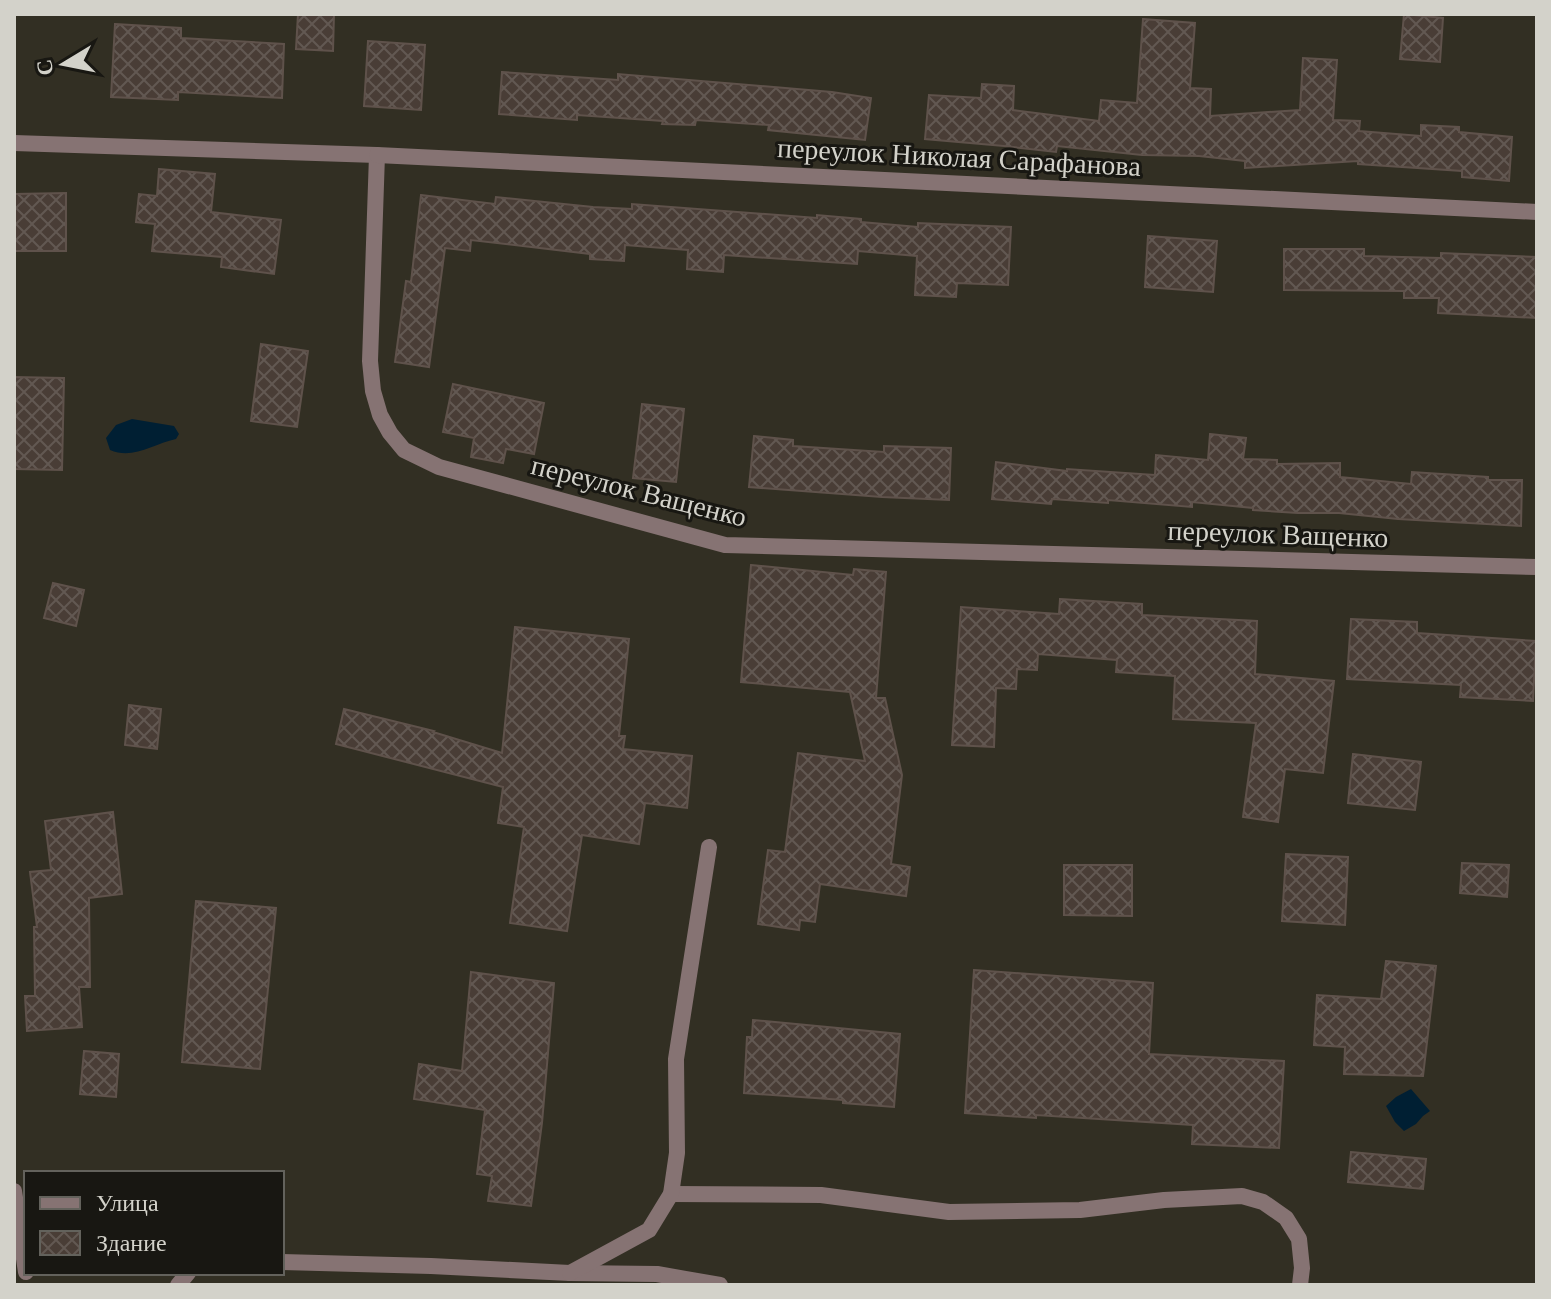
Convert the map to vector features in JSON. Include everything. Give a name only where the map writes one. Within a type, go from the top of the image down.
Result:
[{"type":"street","points":[[14,143],[377,155]]},
{"type":"street","name":"переулок Николая Сарафанова","points":[[377,155],[1537,212]]},
{"type":"street","name":"переулок Ващенко","points":[[377,155],[370,361],[373,391],[380,415],[404,450],[439,467],[725,545],[1537,567]]},
{"type":"street","points":[[570,1273],[649,1230],[671,1194],[677,1153],[676,1059],[709,847]]},
{"type":"street","points":[[14,1191],[24,1259]]},
{"type":"street","points":[[671,1194],[821,1195],[949,1212],[1080,1210],[1164,1200],[1242,1196],[1263,1202],[1286,1218],[1299,1239],[1300,1285]]},
{"type":"street","points":[[284,1262],[657,1274],[720,1285]]},
{"type":"water","points":[[132,419],[174,426],[179,434],[176,439],[135,452],[110,450],[106,438],[116,425]]},
{"type":"water","points":[[1411,1089],[1430,1111],[1404,1131],[1386,1106]]},
{"type":"building","points":[[298,14],[334,14],[333,51],[296,49]]},
{"type":"building","points":[[1404,14],[1443,18],[1440,62],[1400,59]]},
{"type":"building","points":[[1143,19],[1195,23],[1190,88],[1211,89],[1210,116],[1300,110],[1303,58],[1337,60],[1333,120],[1360,121],[1359,131],[1421,136],[1421,125],[1459,127],[1459,132],[1512,137],[1509,181],[1462,177],[1462,171],[1358,164],[1358,161],[1245,168],[1245,161],[1199,156],[1142,155],[1057,146],[1056,152],[925,139],[929,95],[981,98],[982,84],[1014,86],[1013,110],[1099,121],[1101,100],[1137,103]]},
{"type":"building","points":[[115,24],[181,28],[181,38],[284,44],[282,98],[178,92],[178,100],[111,97]]},
{"type":"building","points":[[368,41],[425,45],[421,110],[364,106]]},
{"type":"building","points":[[502,72],[618,80],[618,74],[871,98],[865,140],[768,130],[769,125],[696,120],[695,125],[662,124],[663,121],[577,115],[577,120],[499,114]]},
{"type":"building","points":[[159,169],[215,174],[211,212],[281,220],[274,274],[221,267],[222,257],[152,251],[155,224],[136,222],[139,194],[157,196]]},
{"type":"building","points":[[66,193],[66,251],[14,251],[14,194]]},
{"type":"building","points":[[421,195],[495,204],[496,197],[593,207],[632,209],[632,204],[817,218],[817,215],[918,227],[918,223],[1011,227],[1008,285],[957,283],[956,297],[915,295],[917,256],[858,251],[857,264],[724,255],[723,272],[687,269],[688,250],[625,245],[624,261],[590,259],[590,254],[471,240],[470,251],[445,248],[429,367],[395,362],[406,281],[411,282]]},
{"type":"building","points":[[1148,236],[1217,241],[1213,292],[1145,287]]},
{"type":"building","points":[[1284,249],[1364,249],[1364,256],[1441,258],[1441,253],[1537,257],[1537,318],[1438,313],[1439,298],[1404,298],[1404,291],[1284,290]]},
{"type":"building","points":[[261,344],[308,351],[297,427],[251,421]]},
{"type":"building","points":[[14,377],[64,378],[62,470],[14,469]]},
{"type":"building","points":[[453,384],[544,403],[534,454],[506,449],[503,463],[471,457],[474,438],[443,432]]},
{"type":"building","points":[[642,404],[684,409],[676,482],[633,478]]},
{"type":"building","points":[[1210,434],[1246,438],[1243,459],[1277,460],[1277,464],[1340,463],[1340,477],[1411,484],[1412,472],[1488,477],[1488,480],[1522,480],[1521,526],[1253,510],[1192,502],[1192,507],[1108,500],[1108,503],[1052,499],[1051,504],[992,499],[996,462],[1067,471],[1155,475],[1156,455],[1208,460]]},
{"type":"building","points":[[754,436],[793,440],[793,446],[884,452],[884,446],[951,448],[949,500],[749,487]]},
{"type":"building","points":[[751,565],[853,575],[854,569],[886,572],[876,698],[885,698],[902,775],[891,864],[910,867],[906,896],[820,884],[815,922],[800,920],[799,930],[758,924],[768,850],[785,852],[798,753],[865,761],[850,692],[741,682]]},
{"type":"building","points":[[53,583],[84,590],[76,626],[44,618]]},
{"type":"building","points":[[1060,599],[1142,604],[1142,615],[1257,621],[1255,674],[1334,681],[1323,773],[1285,769],[1278,822],[1243,817],[1256,723],[1173,719],[1175,676],[1116,672],[1117,660],[1038,654],[1037,670],[1017,669],[1016,689],[996,688],[994,747],[952,745],[961,607],[1059,614]]},
{"type":"building","points":[[1351,619],[1417,622],[1417,633],[1536,641],[1533,701],[1460,697],[1461,685],[1347,679]]},
{"type":"building","points":[[515,627],[629,639],[619,736],[625,736],[623,749],[692,756],[687,808],[645,803],[639,844],[582,835],[567,931],[510,923],[524,827],[498,823],[503,787],[336,744],[344,709],[434,731],[502,753]]},
{"type":"building","points":[[129,705],[161,709],[157,749],[125,745]]},
{"type":"building","points":[[1353,754],[1421,762],[1415,810],[1348,803]]},
{"type":"building","points":[[113,812],[122,894],[89,898],[90,987],[79,987],[82,1027],[27,1031],[25,996],[35,996],[34,927],[37,927],[30,872],[51,870],[45,821]]},
{"type":"building","points":[[1286,854],[1348,857],[1345,925],[1282,921]]},
{"type":"building","points":[[1462,863],[1509,865],[1507,897],[1460,893]]},
{"type":"building","points":[[1064,865],[1132,865],[1132,916],[1064,915]]},
{"type":"building","points":[[196,901],[276,908],[260,1069],[182,1062]]},
{"type":"building","points":[[1386,961],[1436,966],[1423,1076],[1344,1074],[1345,1047],[1314,1045],[1317,995],[1381,999]]},
{"type":"building","points":[[974,970],[1153,983],[1149,1054],[1284,1061],[1279,1148],[1192,1144],[1193,1125],[965,1113]]},
{"type":"building","points":[[471,972],[554,983],[542,1123],[531,1206],[488,1201],[492,1176],[477,1174],[485,1110],[414,1099],[419,1064],[462,1071]]},
{"type":"building","points":[[753,1020],[900,1034],[894,1107],[744,1093],[747,1037],[752,1037]]},
{"type":"building","points":[[84,1051],[119,1054],[116,1097],[80,1094]]},
{"type":"building","points":[[1351,1152],[1426,1159],[1423,1189],[1348,1182]]}]
